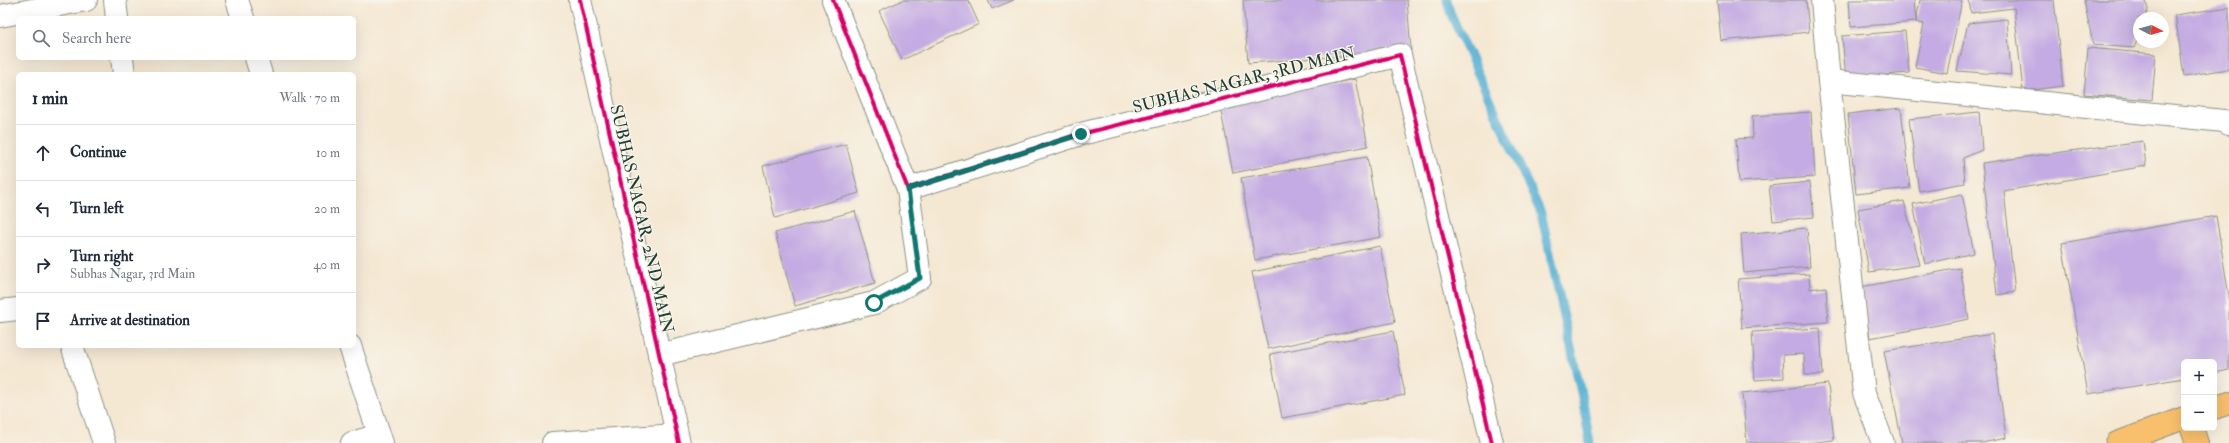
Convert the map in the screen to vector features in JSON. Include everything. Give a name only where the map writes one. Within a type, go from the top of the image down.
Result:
[{"type":"main road","points":[[2217,407],[2229,403]]},
{"type":"main road","points":[[2117,443],[2181,419]]},
{"type":"main road","points":[[2193,431],[2197,443]]},
{"type":"street","points":[[0,16],[86,0]]},
{"type":"street","points":[[115,0],[117,16]]},
{"type":"street","points":[[237,0],[242,16]]},
{"type":"street","name":"SUBHAS NAGAR, 2ND MAIN","points":[[580,0],[678,439]]},
{"type":"street","points":[[659,355],[874,303],[920,278],[908,189],[833,0]]},
{"type":"street","points":[[1822,0],[1828,81],[1864,393],[1882,443]]},
{"type":"street","name":"SUBHAS NAGAR, 3RD MAIN","points":[[908,189],[1081,134],[1400,56],[1492,443]]},
{"type":"street","points":[[122,60],[124,72]]},
{"type":"street","points":[[257,60],[260,72]]},
{"type":"street","points":[[1828,81],[2224,121],[2229,124]]},
{"type":"street","points":[[0,311],[16,309]]},
{"type":"street","points":[[73,348],[104,443]]},
{"type":"street","points":[[351,348],[380,439],[352,443]]},
{"type":"street","points":[[554,443],[678,439]]},
{"type":"building","points":[[903,0],[968,0],[979,24],[902,60],[879,11]]},
{"type":"building","points":[[988,0],[1014,0],[992,9]]},
{"type":"building","points":[[1243,0],[1407,0],[1411,51],[1248,63]]},
{"type":"building","points":[[1717,0],[1806,0],[1809,32],[1721,41]]},
{"type":"building","points":[[1849,0],[1914,0],[1916,22],[1851,27]]},
{"type":"building","points":[[1920,0],[1962,0],[1947,73],[1915,67],[1924,24],[1916,22]]},
{"type":"building","points":[[1969,0],[2054,0],[2063,86],[2023,91],[2014,8],[1971,13]]},
{"type":"building","points":[[2084,0],[2146,0],[2147,12],[2133,12],[2133,48],[2093,45]]},
{"type":"building","points":[[2229,7],[2229,69],[2184,76],[2175,15]]},
{"type":"building","points":[[2007,19],[2011,75],[1957,71],[1968,23]]},
{"type":"building","points":[[1905,31],[1909,73],[1846,78],[1842,36]]},
{"type":"building","points":[[2088,48],[2156,54],[2152,100],[2084,94]]},
{"type":"building","points":[[1355,79],[1368,146],[1233,173],[1220,106]]},
{"type":"building","points":[[1901,108],[1910,188],[1856,194],[1848,114]]},
{"type":"building","points":[[1811,112],[1815,177],[1739,182],[1736,139],[1753,138],[1752,116]]},
{"type":"building","points":[[1979,112],[1982,150],[1963,158],[1965,183],[1919,191],[1909,119]]},
{"type":"building","points":[[2143,141],[2146,166],[2004,191],[2015,292],[1997,295],[1982,163]]},
{"type":"building","points":[[846,144],[859,193],[775,218],[763,166]]},
{"type":"building","points":[[1367,157],[1381,237],[1255,260],[1241,178]]},
{"type":"building","points":[[1810,182],[1814,217],[1773,221],[1769,186]]},
{"type":"building","points":[[1962,194],[1974,253],[1925,264],[1913,204]]},
{"type":"building","points":[[1904,201],[1920,265],[1869,272],[1858,209]]},
{"type":"building","points":[[855,211],[875,283],[795,306],[775,233]]},
{"type":"building","points":[[2216,216],[2229,296],[2229,370],[2217,372],[2217,359],[2181,359],[2181,378],[2088,394],[2062,243]]},
{"type":"building","points":[[1807,228],[1810,267],[1744,273],[1741,234]]},
{"type":"building","points":[[1380,246],[1395,322],[1268,349],[1252,272]]},
{"type":"building","points":[[1960,268],[1969,319],[1870,338],[1861,287]]},
{"type":"building","points":[[1809,274],[1810,289],[1826,287],[1828,322],[1742,328],[1738,279]]},
{"type":"building","points":[[1820,328],[1823,375],[1805,375],[1804,354],[1783,355],[1784,378],[1755,380],[1752,332]]},
{"type":"building","points":[[1393,331],[1405,395],[1282,418],[1270,354]]},
{"type":"building","points":[[1992,334],[2006,438],[1982,443],[1902,443],[1884,351]]},
{"type":"building","points":[[1828,384],[1834,440],[1807,443],[1747,443],[1742,393]]},
{"type":"waterway","points":[[1447,0],[1450,12],[1541,213],[1583,402],[1590,443]]},
{"type":"cycle path","points":[[580,0],[679,443]]},
{"type":"cycle path","points":[[833,0],[908,189],[1081,134],[1400,55],[1492,443]]},
{"type":"route","points":[[874,303],[920,278],[908,189],[1081,134]]}]
